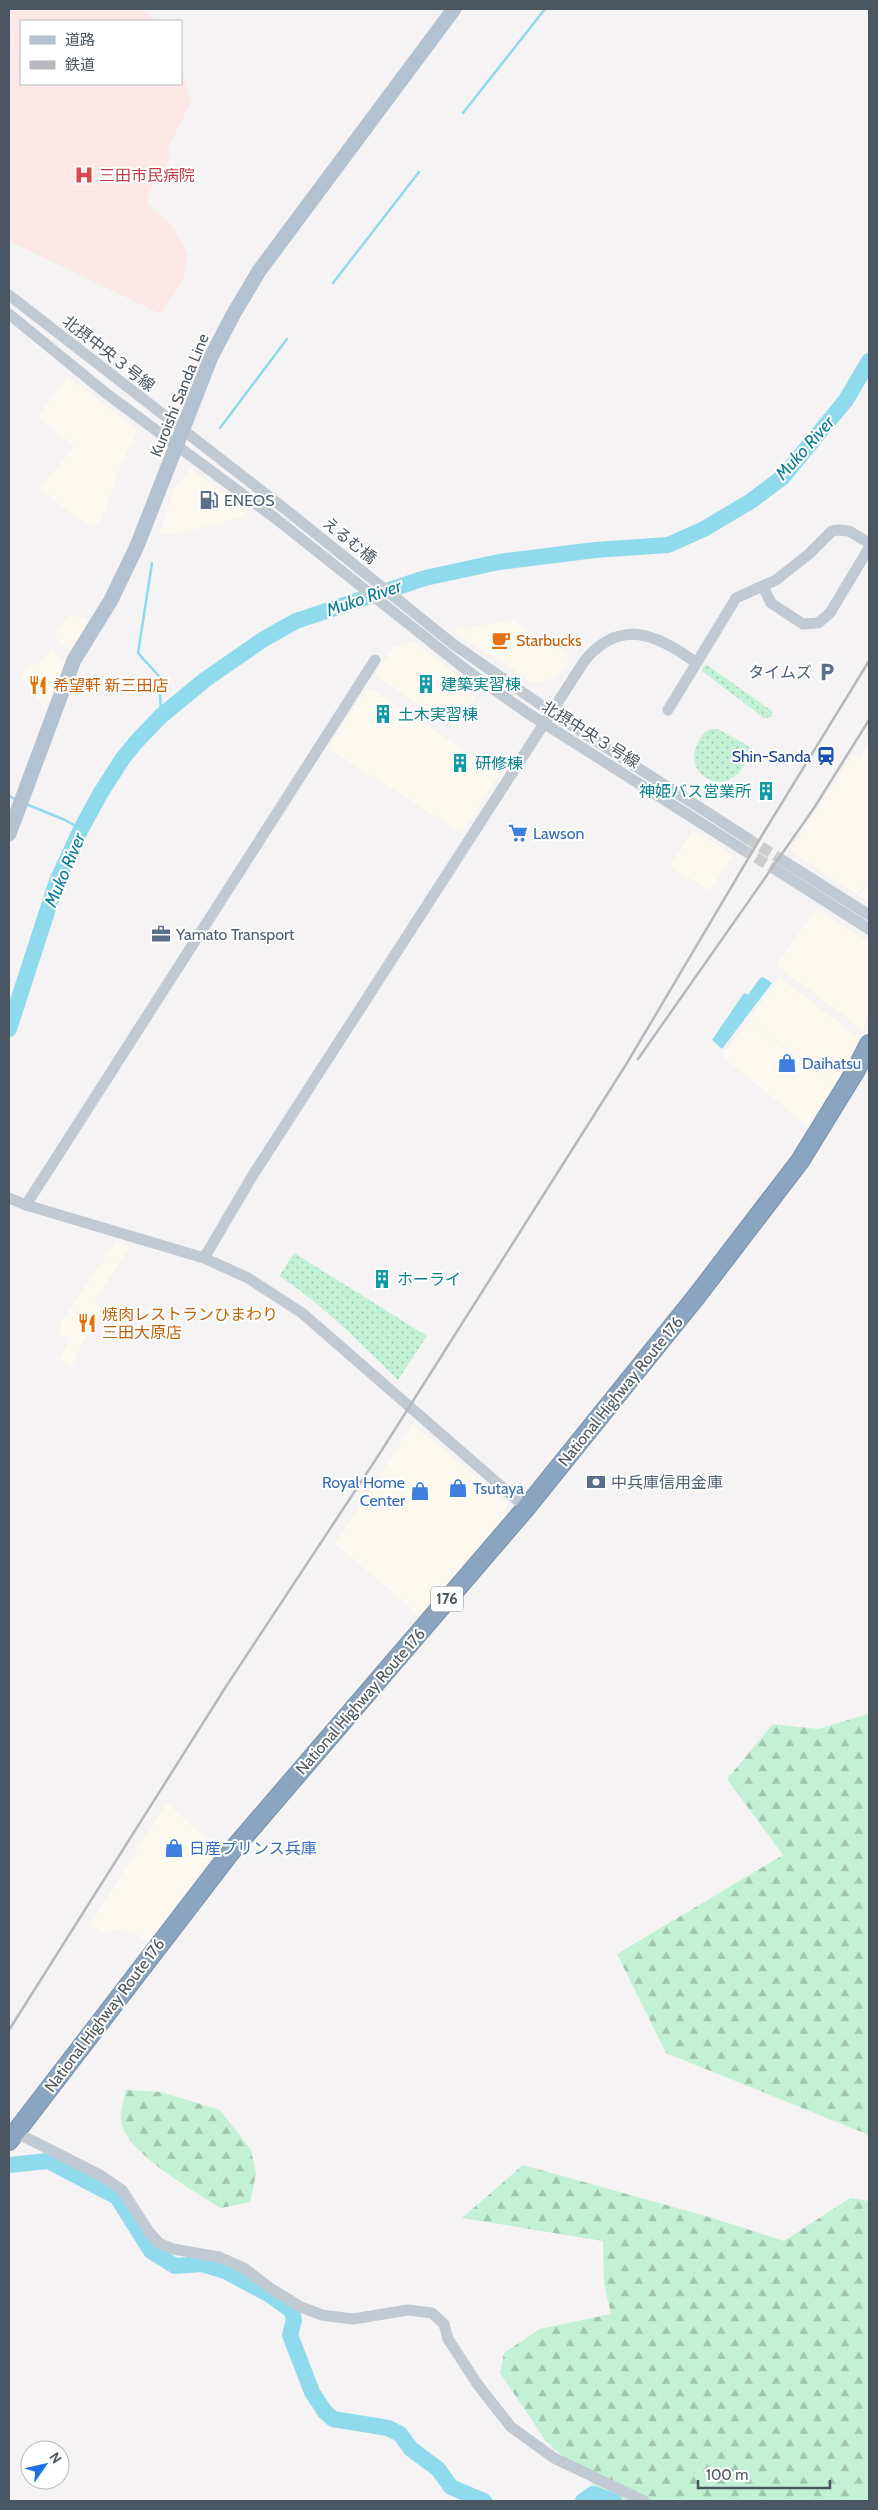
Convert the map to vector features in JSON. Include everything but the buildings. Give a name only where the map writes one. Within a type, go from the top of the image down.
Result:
[{"type":"highway","name":"National Highway Route 176","points":[[12,2137],[230,1852],[526,1508],[696,1297],[800,1161],[856,1070],[869,1044]]},
{"type":"main road","name":"Kuroishi Sanda Line","points":[[9,834],[74,660],[111,600],[137,546],[181,429],[234,312],[259,271],[454,9]]},
{"type":"street","name":"北摂中央３号線","points":[[9,295],[285,509]]},
{"type":"street","name":"北摂中央３号線","points":[[9,314],[107,394],[275,518]]},
{"type":"street","name":"えるむ橋","points":[[285,509],[442,635]]},
{"type":"street","name":"えるむ橋","points":[[275,518],[427,638]]},
{"type":"street","points":[[668,710],[695,662],[736,598],[763,587],[799,563],[832,532],[849,531],[869,544]]},
{"type":"street","points":[[763,587],[771,603],[803,624],[818,623],[830,613],[869,548]]},
{"type":"street","points":[[204,1258],[253,1175],[544,722],[592,652],[606,641],[629,634],[655,638],[666,642],[695,662]]},
{"type":"street","name":"北摂中央３号線","points":[[442,635],[551,712],[748,838]]},
{"type":"street","name":"北摂中央３号線","points":[[427,638],[469,672],[742,848]]},
{"type":"street","points":[[26,1205],[375,660]]},
{"type":"street","points":[[869,914],[778,864],[869,929]]},
{"type":"street","points":[[9,1198],[26,1205],[204,1258],[248,1278],[302,1313],[526,1508]]},
{"type":"street","points":[[12,2137],[100,2175],[122,2190],[149,2232],[159,2243],[173,2249],[219,2257],[244,2268],[270,2288],[301,2306],[322,2315],[353,2319],[408,2310],[432,2313],[444,2324],[448,2339],[478,2386],[511,2427],[554,2458],[644,2501]]},
{"type":"shaded area","name":"三田市民病院","points":[[9,9],[142,9],[155,20],[20,20],[20,85],[182,85],[182,71],[191,101],[168,148],[170,158],[149,192],[147,203],[173,227],[188,255],[182,282],[161,314],[9,241]]},
{"type":"shaded area","points":[[68,376],[138,430],[121,464],[102,520],[94,526],[74,517],[40,488],[74,446],[37,417]]},
{"type":"shaded area","points":[[191,468],[246,512],[243,517],[177,534],[160,533],[175,488]]},
{"type":"shaded area","points":[[68,615],[84,617],[91,622],[71,650],[62,645],[54,635]]},
{"type":"shaded area","points":[[513,620],[570,657],[556,678],[532,683],[504,663],[474,646],[454,630]]},
{"type":"shaded area","name":"建築実習棟","points":[[412,641],[479,690],[456,728],[377,677],[376,673],[393,647]]},
{"type":"shaded area","points":[[52,648],[65,664],[45,709],[20,674],[32,664],[36,666]]},
{"type":"shaded area","points":[[372,689],[499,773],[462,833],[328,748],[366,690]]},
{"type":"shaded area","points":[[869,742],[869,880],[857,894],[790,851],[853,754],[860,758]]},
{"type":"shaded area","points":[[693,830],[733,855],[710,891],[670,866]]},
{"type":"shaded area","points":[[869,883],[869,902],[859,895]]},
{"type":"shaded area","points":[[816,909],[869,942],[869,1011],[863,1030],[776,965]]},
{"type":"shaded area","points":[[780,978],[859,1038],[837,1086],[749,1019]]},
{"type":"shaded area","points":[[748,1020],[836,1086],[811,1129],[722,1056]]},
{"type":"shaded area","points":[[116,1242],[130,1246],[94,1303],[103,1310],[81,1345],[71,1368],[60,1360],[69,1340],[60,1334],[61,1322]]},
{"type":"shaded area","points":[[413,1424],[507,1503],[508,1516],[422,1621],[403,1601],[335,1544]]},
{"type":"shaded area","points":[[167,1803],[218,1849],[149,1942],[132,1933],[114,1930],[102,1932],[90,1924]]},
{"type":"green space","points":[[707,665],[772,711],[772,717],[764,718],[702,671],[703,667]]},
{"type":"green space","points":[[710,729],[718,729],[748,746],[749,749],[749,754],[743,767],[735,777],[725,781],[715,781],[706,778],[699,771],[695,762],[695,751],[700,739]]},
{"type":"green space","points":[[294,1253],[427,1336],[398,1380],[356,1338],[311,1299],[279,1276]]},
{"type":"green space","points":[[869,1710],[869,2135],[666,2053],[617,1954],[783,1855],[727,1779],[773,1724],[818,1729],[868,1714]]},
{"type":"green space","points":[[126,2090],[161,2092],[220,2110],[251,2150],[256,2174],[250,2202],[221,2208],[179,2182],[148,2158],[125,2133],[121,2121]]},
{"type":"green space","points":[[523,2165],[709,2217],[784,2241],[850,2198],[869,2201],[869,2501],[624,2501],[605,2495],[546,2441],[500,2373],[504,2353],[540,2329],[611,2314],[604,2283],[603,2241],[462,2218]]},
{"type":"water","points":[[763,977],[772,983],[722,1049],[712,1040],[744,993],[748,995],[760,978]]},
{"type":"waterway","points":[[463,113],[545,9]]},
{"type":"waterway","points":[[333,283],[419,172]]},
{"type":"waterway","points":[[220,428],[287,339]]},
{"type":"waterway","name":"Muko River","points":[[9,1029],[57,881],[81,829],[100,794],[123,758],[138,740],[161,716],[206,679],[264,639],[296,621],[425,578],[499,562],[595,550],[668,545],[704,529],[751,501],[783,477],[846,400],[869,361]]},
{"type":"waterway","points":[[152,563],[138,653],[166,684],[160,694],[161,716]]},
{"type":"waterway","points":[[9,796],[17,800]]},
{"type":"waterway","points":[[26,804],[65,820],[81,829]]},
{"type":"waterway","points":[[9,2165],[48,2161],[117,2197],[151,2251],[175,2266],[202,2264],[225,2271],[270,2295],[292,2311],[294,2320],[290,2335],[312,2392],[325,2412],[333,2419],[388,2428],[400,2434],[411,2449],[438,2469],[451,2487],[484,2501]]},
{"type":"waterway","points":[[583,2501],[593,2494],[614,2501]]},
{"type":"tunnel","points":[[747,838],[782,860]]},
{"type":"tunnel","points":[[742,849],[775,869]]},
{"type":"railway","points":[[9,2030],[227,1685],[380,1453],[627,1063],[764,832],[869,661]]},
{"type":"railway","points":[[638,1059],[814,808],[869,720]]},
{"type":"place","name":"三田市民病院","points":[[84,175]]},
{"type":"place","name":"ENEOS","points":[[209,500]]},
{"type":"place","name":"Starbucks","points":[[501,640]]},
{"type":"place","name":"タイムズ","points":[[827,672]]},
{"type":"place","name":"建築実習棟","points":[[426,684]]},
{"type":"place","name":"希望軒 新三田店","points":[[38,685]]},
{"type":"place","name":"土木実習棟","points":[[383,714]]},
{"type":"place","name":"Shin-Sanda","points":[[826,756]]},
{"type":"place","name":"研修棟","points":[[460,763]]},
{"type":"place","name":"神姫バス営業所","points":[[766,791]]},
{"type":"place","name":"Lawson","points":[[518,833]]},
{"type":"place","name":"Yamato Transport","points":[[161,934]]},
{"type":"place","name":"Daihatsu","points":[[787,1063]]},
{"type":"place","name":"ホーライ","points":[[382,1279]]},
{"type":"place","name":"焼肉レストランひまわり 三田大原店","points":[[87,1323]]},
{"type":"place","name":"中兵庫信用金庫","points":[[596,1482]]},
{"type":"place","name":"Tsutaya","points":[[458,1488]]},
{"type":"place","name":"Royal Home Center","points":[[420,1491]]},
{"type":"place","name":"日産プリンス兵庫","points":[[174,1848]]}]
